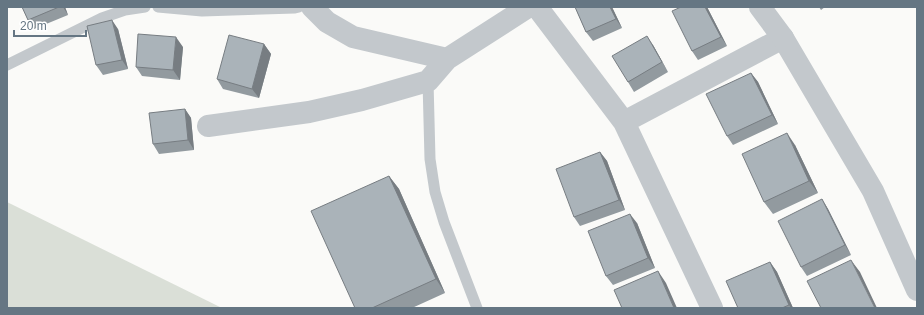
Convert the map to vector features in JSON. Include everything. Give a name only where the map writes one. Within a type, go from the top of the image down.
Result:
[{"type":"street","points":[[312,7],[327,22],[352,37],[447,59]]},
{"type":"street","points":[[208,126],[309,112],[362,100],[428,82],[447,59],[528,7]]},
{"type":"street","points":[[537,7],[624,122],[712,308]]},
{"type":"street","points":[[760,7],[782,38],[873,191],[917,290]]},
{"type":"street","points":[[624,122],[782,38]]},
{"type":"lane","points":[[7,65],[102,18],[125,10],[146,7]]},
{"type":"lane","points":[[158,7],[202,11],[299,7]]},
{"type":"lane","points":[[428,82],[430,159],[435,192],[444,222],[478,308]]},
{"type":"shaded area","points":[[7,202],[222,308],[7,308]]},
{"type":"building","points":[[22,7],[59,7],[28,20]]},
{"type":"building","points":[[575,7],[610,7],[616,19],[586,32]]},
{"type":"building","points":[[681,7],[705,7],[721,37],[692,51],[672,11]]},
{"type":"building","points":[[112,20],[122,60],[96,65],[87,26]]},
{"type":"building","points":[[138,34],[176,37],[173,70],[136,67]]},
{"type":"building","points":[[229,35],[264,44],[252,89],[217,79]]},
{"type":"building","points":[[647,36],[662,62],[628,82],[612,56]]},
{"type":"building","points":[[751,73],[772,115],[727,136],[706,94]]},
{"type":"building","points":[[185,109],[188,140],[153,144],[149,113]]},
{"type":"building","points":[[787,133],[809,181],[764,202],[742,154]]},
{"type":"building","points":[[600,152],[619,200],[574,217],[556,169]]},
{"type":"building","points":[[389,176],[436,279],[372,308],[355,308],[311,211]]},
{"type":"building","points":[[822,199],[845,245],[801,267],[778,221]]},
{"type":"building","points":[[630,214],[648,258],[606,276],[588,231]]},
{"type":"building","points":[[851,260],[875,308],[821,308],[807,281]]},
{"type":"building","points":[[770,262],[789,305],[782,308],[738,308],[726,281]]},
{"type":"building","points":[[658,271],[674,308],[622,308],[614,290]]}]
